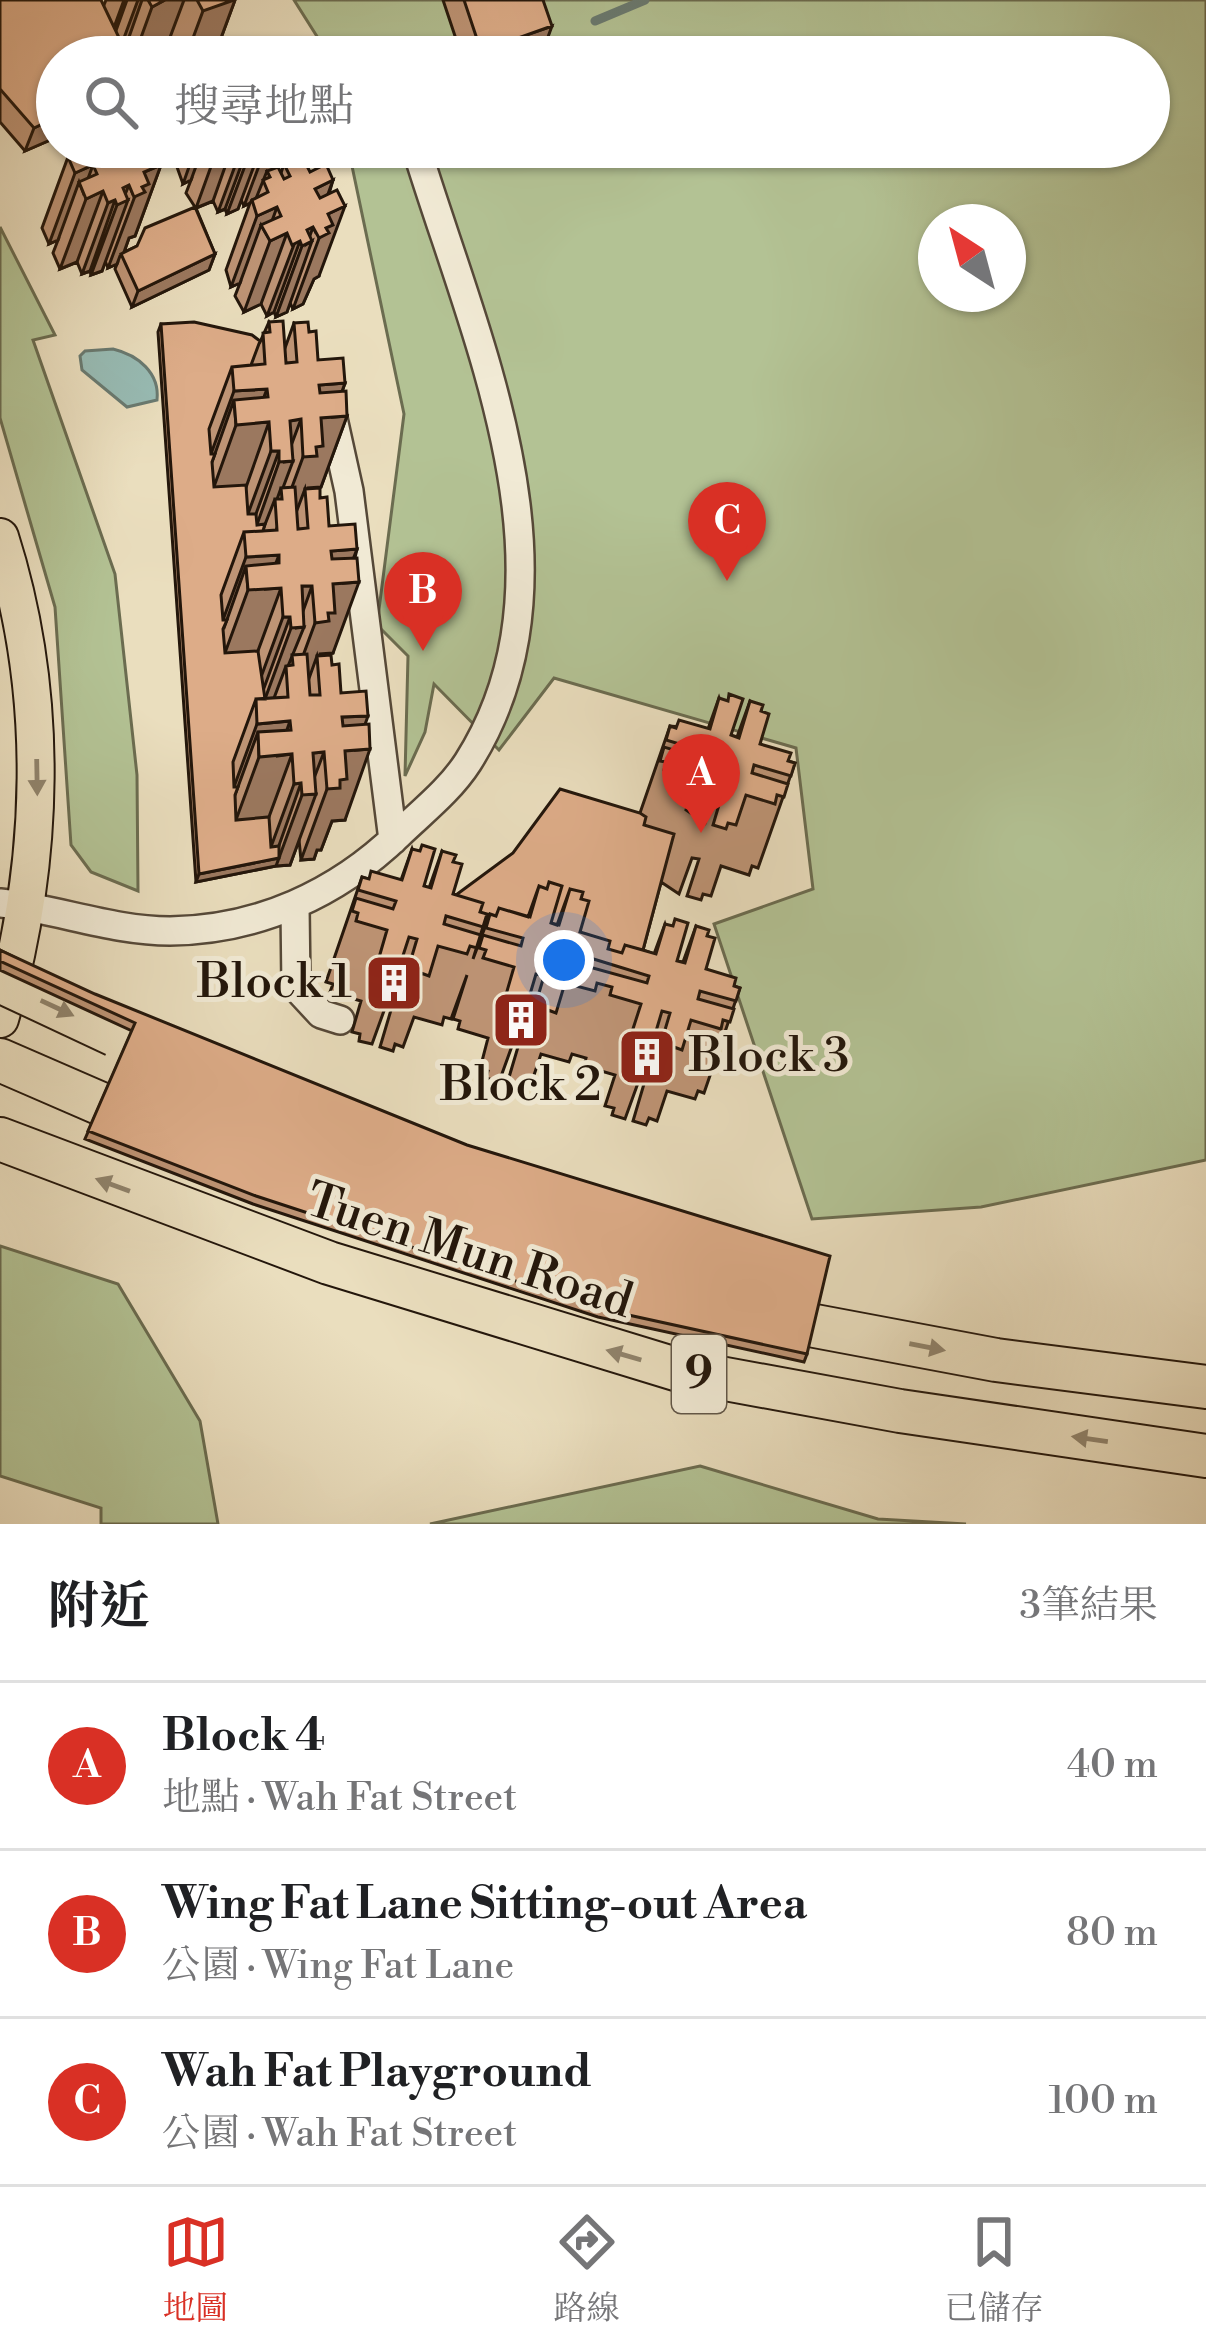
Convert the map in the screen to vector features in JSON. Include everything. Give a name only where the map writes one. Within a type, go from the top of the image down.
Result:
[{"type":"highway","points":[[0,982],[120,1037]]},
{"type":"highway","points":[[0,1060],[93,1101]]},
{"type":"highway","name":"Tuen Mun Road","points":[[0,1139],[329,1263],[682,1371],[900,1412],[1206,1456]]},
{"type":"highway","points":[[815,1326],[996,1360],[1206,1387]]},
{"type":"main road","points":[[0,537],[25,651],[36,756],[37,835],[12,904],[0,1019]]},
{"type":"street","points":[[12,904],[168,931],[238,923],[295,907],[338,883],[393,840],[465,766],[489,722],[511,642],[518,579],[514,500],[500,421],[422,168]]},
{"type":"street","points":[[323,384],[349,491],[393,840]]},
{"type":"street","points":[[338,667],[367,661]]},
{"type":"street","points":[[295,907],[296,987],[321,1013],[340,1020]]},
{"type":"green space","points":[[294,0],[1206,0],[1206,1160],[981,1207],[812,1219],[714,924],[813,889],[796,748],[554,678],[499,750],[434,684],[425,732],[405,776],[408,656],[377,625],[404,414],[352,168],[1170,168],[1170,36],[317,36]]},
{"type":"green space","points":[[0,227],[55,335],[33,340],[115,574],[137,775],[138,891],[91,872],[71,845],[55,607],[0,418]]},
{"type":"green space","points":[[0,1246],[118,1284],[200,1421],[218,1524],[101,1524],[101,1508],[0,1476]]},
{"type":"green space","points":[[700,1466],[878,1519],[966,1524],[430,1524]]},
{"type":"water","points":[[113,349],[145,367],[155,381],[157,400],[127,407],[82,370],[80,356],[85,351]]},
{"type":"building","points":[[0,0],[101,0],[118,36],[36,36],[36,127],[0,89]]},
{"type":"building","points":[[197,0],[234,0],[203,11]]},
{"type":"building","points":[[464,0],[543,0],[552,26],[524,36],[476,36]]},
{"type":"building","points":[[94,168],[154,168],[144,172],[149,184],[142,187],[145,192],[134,197],[129,185],[123,188],[128,200],[117,205],[115,200],[108,203],[103,191],[86,199],[79,182],[97,174]]},
{"type":"building","points":[[278,168],[284,179],[290,176],[286,168],[308,168],[310,172],[328,168],[333,180],[315,189],[320,198],[337,190],[345,206],[328,214],[333,225],[326,228],[329,233],[319,238],[313,227],[307,230],[312,241],[302,246],[300,241],[292,245],[287,233],[270,241],[261,225],[281,216],[277,207],[257,216],[252,200],[268,192],[263,180],[270,177],[267,171]]},
{"type":"building","points":[[195,207],[215,254],[138,291],[121,254],[137,246],[145,228]]},
{"type":"building","points":[[283,321],[286,363],[297,362],[294,323],[308,322],[309,332],[316,331],[318,360],[343,358],[345,383],[319,385],[320,393],[346,391],[347,416],[321,418],[323,446],[316,447],[317,456],[303,457],[301,419],[290,421],[293,461],[279,462],[279,451],[271,451],[269,422],[236,425],[234,400],[268,397],[267,389],[234,391],[232,367],[265,364],[263,333],[270,332],[269,322]]},
{"type":"building","points":[[194,322],[260,341],[251,365],[232,367],[209,429],[211,454],[215,454],[214,487],[246,485],[248,514],[256,514],[257,525],[265,524],[263,531],[244,532],[221,595],[223,620],[227,620],[225,653],[258,651],[265,699],[256,699],[233,762],[234,787],[238,787],[236,820],[269,817],[271,847],[279,846],[279,858],[199,874],[161,324]]},
{"type":"building","points":[[295,487],[298,529],[308,528],[305,489],[320,488],[320,498],[327,497],[329,526],[355,524],[357,549],[331,551],[332,559],[357,558],[359,582],[333,584],[335,613],[328,613],[329,621],[315,623],[312,586],[302,586],[304,627],[291,628],[290,617],[283,617],[281,588],[248,590],[246,566],[279,563],[279,555],[246,557],[244,532],[277,530],[275,499],[282,499],[281,488]]},
{"type":"building","points":[[307,654],[310,695],[320,695],[317,656],[331,655],[332,665],[339,664],[341,693],[366,691],[368,716],[342,717],[343,726],[369,724],[370,749],[345,751],[347,779],[340,780],[340,788],[327,789],[324,752],[313,753],[316,794],[302,795],[301,783],[294,784],[292,754],[259,757],[258,732],[291,730],[290,721],[257,724],[256,699],[288,697],[286,666],[293,665],[292,655]]},
{"type":"building","points":[[729,694],[743,699],[731,735],[739,738],[750,701],[763,705],[761,711],[769,714],[760,744],[791,753],[788,761],[795,763],[791,776],[754,765],[752,773],[788,784],[784,797],[777,795],[775,804],[746,795],[736,825],[728,823],[726,829],[713,825],[724,788],[716,786],[705,823],[686,810],[695,779],[664,770],[666,762],[660,761],[664,747],[701,758],[703,751],[666,740],[670,726],[676,728],[679,720],[710,729],[719,698],[728,701]]},
{"type":"building","points":[[560,789],[640,813],[646,817],[644,825],[674,834],[643,950],[625,945],[622,953],[608,949],[610,941],[580,932],[589,901],[581,899],[583,892],[570,889],[557,925],[551,923],[562,886],[549,882],[547,889],[539,886],[528,917],[499,908],[496,916],[490,914],[473,959],[487,914],[480,912],[483,903],[456,895],[513,853]]},
{"type":"building","points":[[422,845],[435,849],[424,886],[431,888],[442,851],[456,855],[453,862],[462,864],[453,894],[483,903],[480,912],[487,914],[483,927],[446,916],[444,924],[481,935],[477,948],[470,946],[467,954],[438,946],[429,976],[421,973],[419,980],[406,976],[417,939],[409,937],[397,974],[384,970],[386,963],[378,961],[387,930],[356,921],[358,913],[352,911],[356,898],[393,909],[396,901],[358,890],[362,877],[369,879],[371,871],[402,880],[412,849],[420,851]]},
{"type":"building","points":[[549,882],[562,886],[551,923],[559,925],[570,889],[583,892],[581,899],[589,901],[580,932],[610,941],[608,949],[622,953],[625,945],[656,954],[665,924],[673,926],[675,919],[688,923],[677,961],[685,963],[696,926],[709,930],[707,936],[715,938],[706,969],[736,978],[734,986],[740,988],[736,1001],[700,991],[698,999],[734,1009],[730,1022],[723,1020],[721,1029],[691,1020],[682,1050],[674,1047],[672,1054],[659,1050],[670,1013],[662,1011],[651,1048],[638,1044],[640,1037],[631,1035],[641,1004],[610,995],[612,987],[597,983],[595,991],[565,983],[556,1013],[548,1010],[546,1017],[533,1013],[544,976],[536,974],[525,1011],[512,1007],[514,1001],[505,998],[514,967],[483,958],[486,950],[479,948],[483,935],[521,946],[523,938],[486,928],[490,914],[496,916],[499,908],[530,917],[539,886],[547,889]],"holes":[[[574,953],[649,976],[647,983],[571,962]]]},
{"type":"building","points":[[0,950],[95,994],[467,1145],[830,1256],[807,1354],[601,1309],[256,1196],[88,1131],[135,1023],[0,961]]},
{"type":"waterway","points":[[595,21],[645,0]]},
{"type":"place","name":"Wah Fat Playground","points":[[727,581]]},
{"type":"place","name":"Wing Fat Lane Sitting-out Area","points":[[423,651]]},
{"type":"place","name":"Block 4","points":[[701,833]]},
{"type":"place","name":"Block 1","points":[[394,983]]},
{"type":"place","name":"Block 2","points":[[521,1020]]},
{"type":"place","name":"Block 3","points":[[647,1057]]}]
